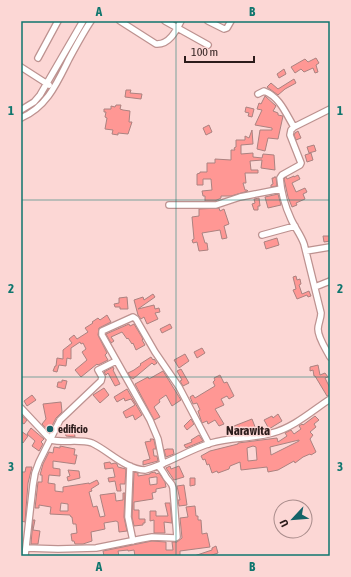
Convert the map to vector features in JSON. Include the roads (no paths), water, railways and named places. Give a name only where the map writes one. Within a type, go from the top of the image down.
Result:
[{"type":"street","points":[[38,58],[58,21]]},
{"type":"street","points":[[21,110],[34,102],[47,84],[83,21]]},
{"type":"street","points":[[21,118],[41,106],[55,88],[91,21]]},
{"type":"street","points":[[120,21],[156,44],[164,44],[167,42],[182,21]]},
{"type":"street","points":[[165,21],[208,45]]},
{"type":"street","points":[[208,21],[224,29],[227,28],[231,21]]},
{"type":"street","points":[[21,67],[55,88]]},
{"type":"street","points":[[258,94],[264,91],[275,98],[281,104],[294,127]]},
{"type":"street","points":[[330,109],[294,127],[291,130],[290,135],[301,163],[280,176],[281,189],[290,218],[300,234],[315,287],[321,313],[318,334],[330,357]]},
{"type":"street","points":[[169,205],[216,205],[240,197],[281,189]]},
{"type":"street","points":[[262,235],[295,226]]},
{"type":"street","points":[[306,251],[330,247]]},
{"type":"street","points":[[315,287],[330,281]]},
{"type":"street","points":[[26,548],[96,548],[152,537],[177,537],[173,488],[172,483],[166,477],[161,465],[158,439],[150,420],[101,332],[102,330],[118,322],[134,317],[155,352],[180,387],[210,444]]},
{"type":"street","points":[[25,556],[35,473],[39,462],[60,420],[100,382],[102,377],[98,370],[116,361]]},
{"type":"street","points":[[21,408],[51,440],[91,443],[130,466],[140,470],[145,470],[161,465],[210,444],[228,439],[261,435],[278,431],[291,425],[330,399]]},
{"type":"street","points":[[130,466],[128,517],[133,541]]},
{"type":"place","name":"edificio","points":[[50,429]]},
{"type":"district","name":"Narawita","points":[[248,430]]}]
